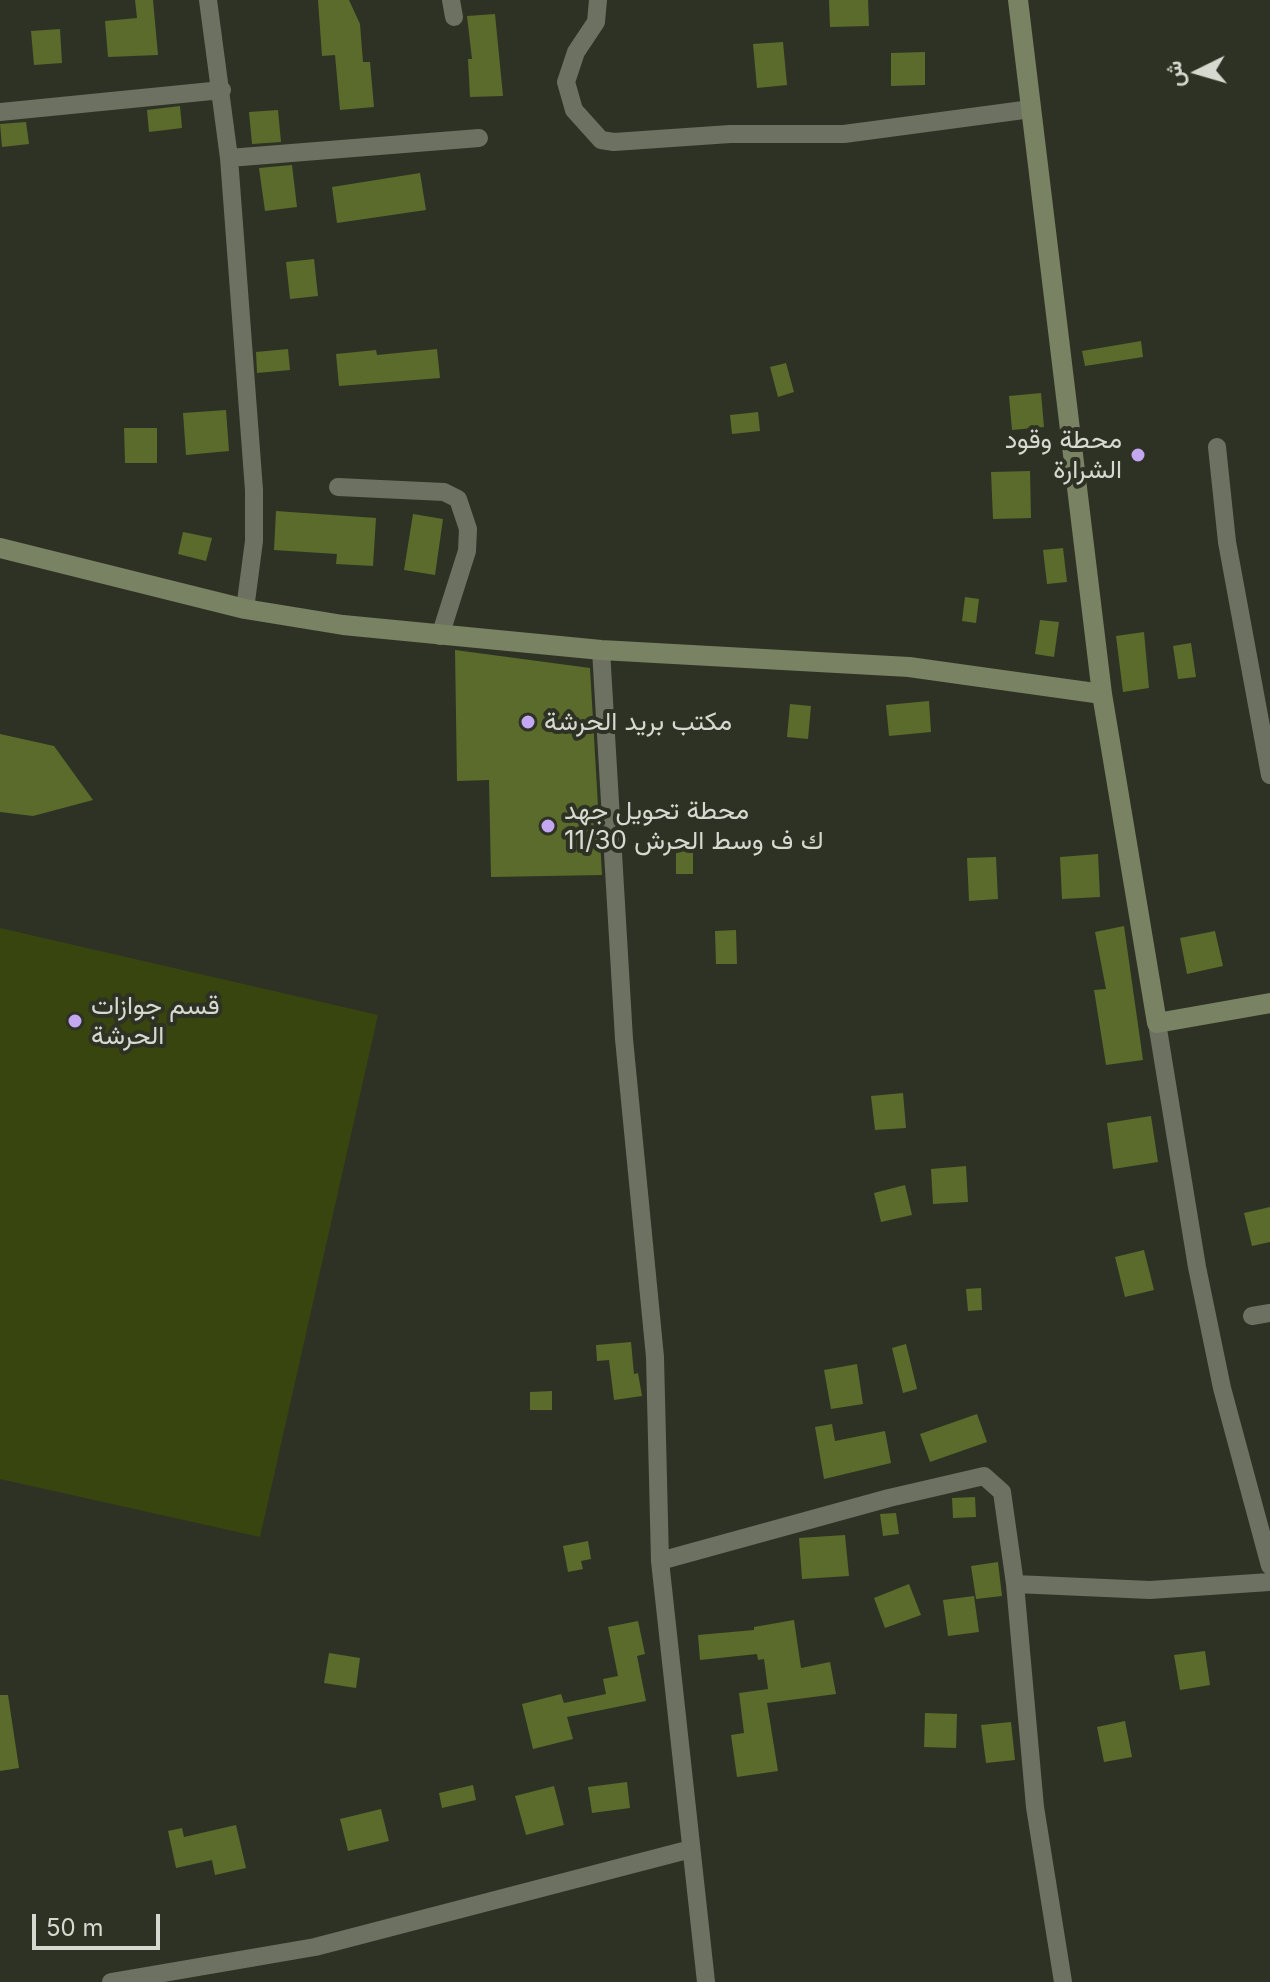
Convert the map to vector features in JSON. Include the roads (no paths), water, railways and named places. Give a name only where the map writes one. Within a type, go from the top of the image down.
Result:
[{"type":"street","points":[[208,0],[229,158],[254,490],[254,541],[245,609]]},
{"type":"street","points":[[598,0],[594,28],[576,52],[566,82],[574,110],[601,140],[614,142],[730,134],[844,134],[911,128],[1031,109]]},
{"type":"street","points":[[1018,0],[1102,694],[1200,1282],[1222,1388],[1270,1566]]},
{"type":"street","points":[[0,112],[222,90]]},
{"type":"street","points":[[229,158],[479,138]]},
{"type":"street","points":[[1217,447],[1227,542],[1270,775]]},
{"type":"street","points":[[338,487],[444,492],[458,499],[466,521],[467,551],[440,636]]},
{"type":"street","points":[[0,548],[245,609],[440,636],[601,650],[909,667],[1102,694]]},
{"type":"street","points":[[601,650],[624,1039],[657,1386],[660,1561],[706,1982]]},
{"type":"street","points":[[1157,1023],[1270,1003]]},
{"type":"street","points":[[660,1561],[889,1498],[984,1476],[1002,1492],[1015,1584],[1035,1807],[1063,1982]]},
{"type":"street","points":[[1015,1584],[1150,1590],[1270,1582]]},
{"type":"street","points":[[111,1982],[315,1947],[691,1849]]},
{"type":"place","name":"محطة وقود الشرارة","points":[[1138,455]]},
{"type":"place","name":"مكتب بريد الحرشة","points":[[528,722]]},
{"type":"place","name":"محطة تحويل جهد 11/30 ك ف وسط الحرش","points":[[548,826]]},
{"type":"place","name":"قسم جوازات الحرشة","points":[[75,1021]]}]
